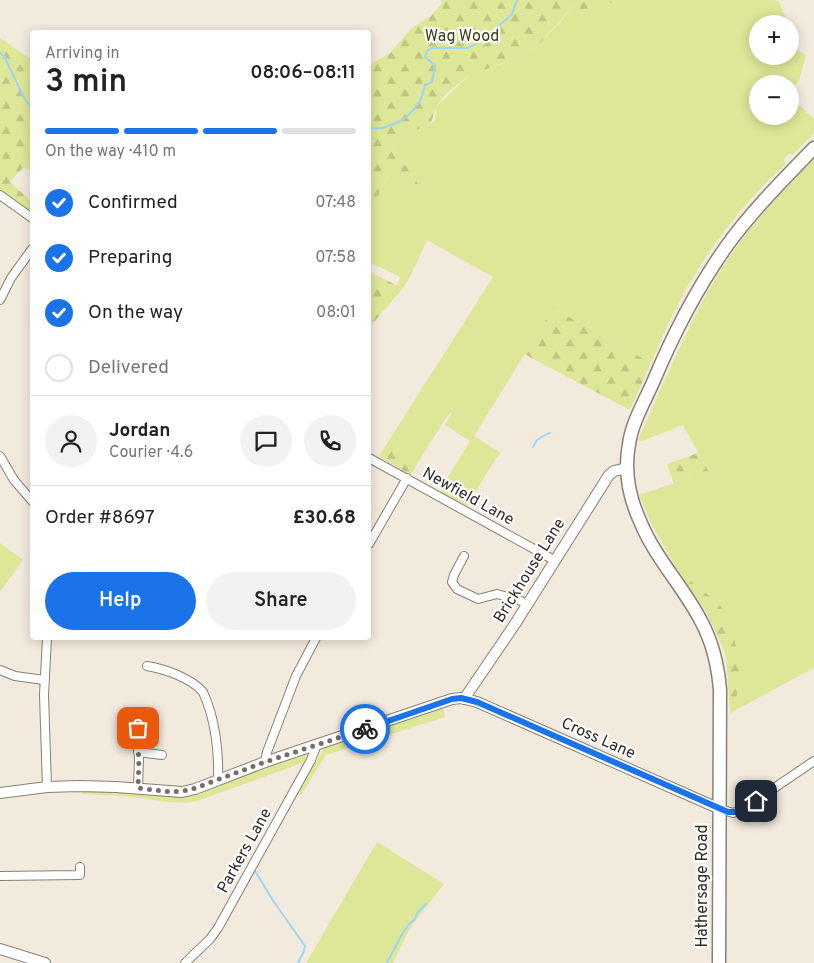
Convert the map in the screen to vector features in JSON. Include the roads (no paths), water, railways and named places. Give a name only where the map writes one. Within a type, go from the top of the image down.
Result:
[{"type":"main road","name":"Hathersage Road","points":[[719,963],[719,672],[716,657],[701,620],[655,552],[640,524],[630,496],[627,468],[628,445],[633,428],[660,366],[708,274],[746,222],[814,148]]},
{"type":"street","points":[[0,195],[30,217]]},
{"type":"street","points":[[0,300],[11,278],[30,252]]},
{"type":"street","points":[[0,456],[14,480],[30,500]]},
{"type":"street","name":"Newfield Lane","points":[[371,459],[554,560]]},
{"type":"street","name":"Brickhouse Lane","points":[[464,698],[527,605],[609,475],[614,471],[627,468]]},
{"type":"street","points":[[371,541],[407,478]]},
{"type":"street","points":[[464,556],[452,582],[457,589],[478,599],[497,594],[521,601],[527,605]]},
{"type":"street","points":[[47,640],[44,680],[47,787]]},
{"type":"street","points":[[265,762],[266,752],[296,676],[315,640]]},
{"type":"street","points":[[147,666],[169,671],[198,687],[203,692],[218,753],[218,779]]},
{"type":"street","points":[[0,670],[21,677],[44,680]]},
{"type":"street","points":[[0,793],[47,787],[79,786],[182,792],[452,699],[464,698]]},
{"type":"street","name":"Cross Lane","points":[[464,698],[477,702],[720,809]]},
{"type":"street","points":[[138,728],[136,737],[138,788]]},
{"type":"street","name":"Parkers Lane","points":[[185,963],[218,928],[315,753],[317,744]]},
{"type":"street","points":[[138,752],[162,755]]},
{"type":"street","points":[[720,809],[733,813],[742,810],[814,761]]},
{"type":"street","points":[[0,876],[80,871],[85,882]]},
{"type":"street","points":[[0,949],[45,963]]},
{"type":"waterway","points":[[371,128],[390,126],[403,119],[414,109],[420,100],[425,85],[432,82],[435,65],[425,57],[427,51],[432,48],[468,48],[486,38],[512,14],[517,0]]},
{"type":"waterway","points":[[0,53],[5,58],[23,96],[30,106]]},
{"type":"waterway","points":[[533,447],[537,440],[545,435]]},
{"type":"waterway","points":[[255,871],[305,946],[298,963]]},
{"type":"waterway","points":[[387,963],[401,936],[415,919],[417,913],[426,904]]},
{"type":"park label","name":"Wag Wood","points":[[462,37]]}]
